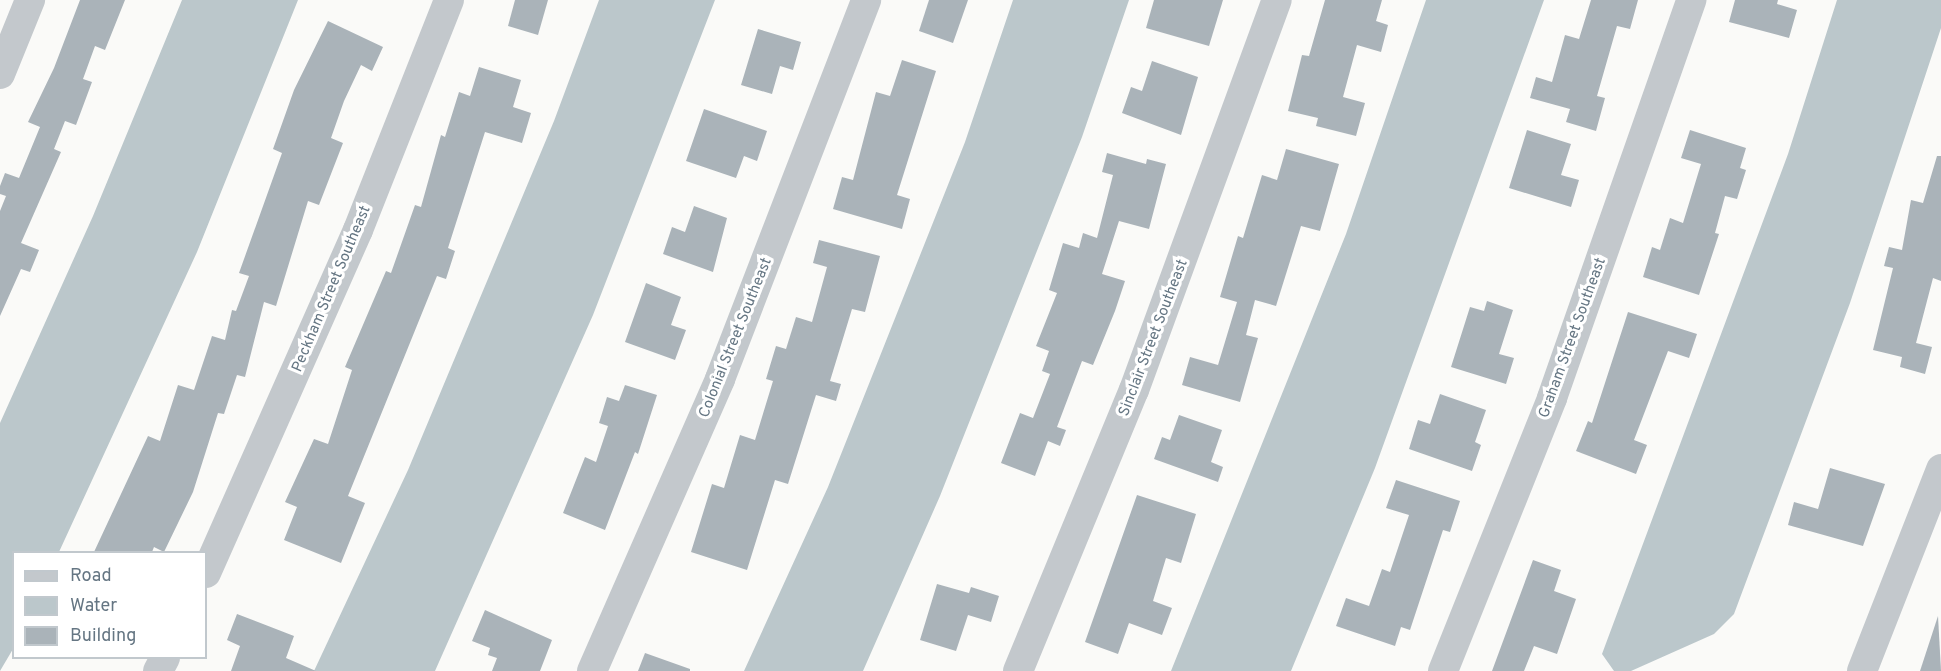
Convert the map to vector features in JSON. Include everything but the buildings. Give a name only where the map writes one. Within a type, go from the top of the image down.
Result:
[{"type":"street","points":[[0,74],[30,0]]},
{"type":"street","name":"Peckham Street Southeast","points":[[207,571],[335,283],[449,0]]},
{"type":"street","name":"Colonial Street Southeast","points":[[592,671],[720,379],[866,0]]},
{"type":"street","name":"Sinclair Street Southeast","points":[[1018,671],[1134,390],[1277,0]]},
{"type":"street","name":"Graham Street Southeast","points":[[1443,671],[1552,398],[1690,0]]},
{"type":"street","points":[[1862,671],[1941,469]]},
{"type":"water","points":[[182,0],[298,0],[197,252],[59,551],[12,551],[12,651],[0,671],[0,423],[93,216]]},
{"type":"water","points":[[599,0],[715,0],[593,315],[435,671],[314,671],[408,470],[554,121]]},
{"type":"water","points":[[1013,0],[1129,0],[1082,137],[940,496],[863,671],[744,671],[828,487],[965,142]]},
{"type":"water","points":[[1426,0],[1544,0],[1375,468],[1291,671],[1171,671],[1346,234]]},
{"type":"water","points":[[1837,0],[1941,0],[1941,28],[1850,303],[1734,614],[1714,634],[1631,671],[1614,671],[1602,654],[1788,154]]}]
